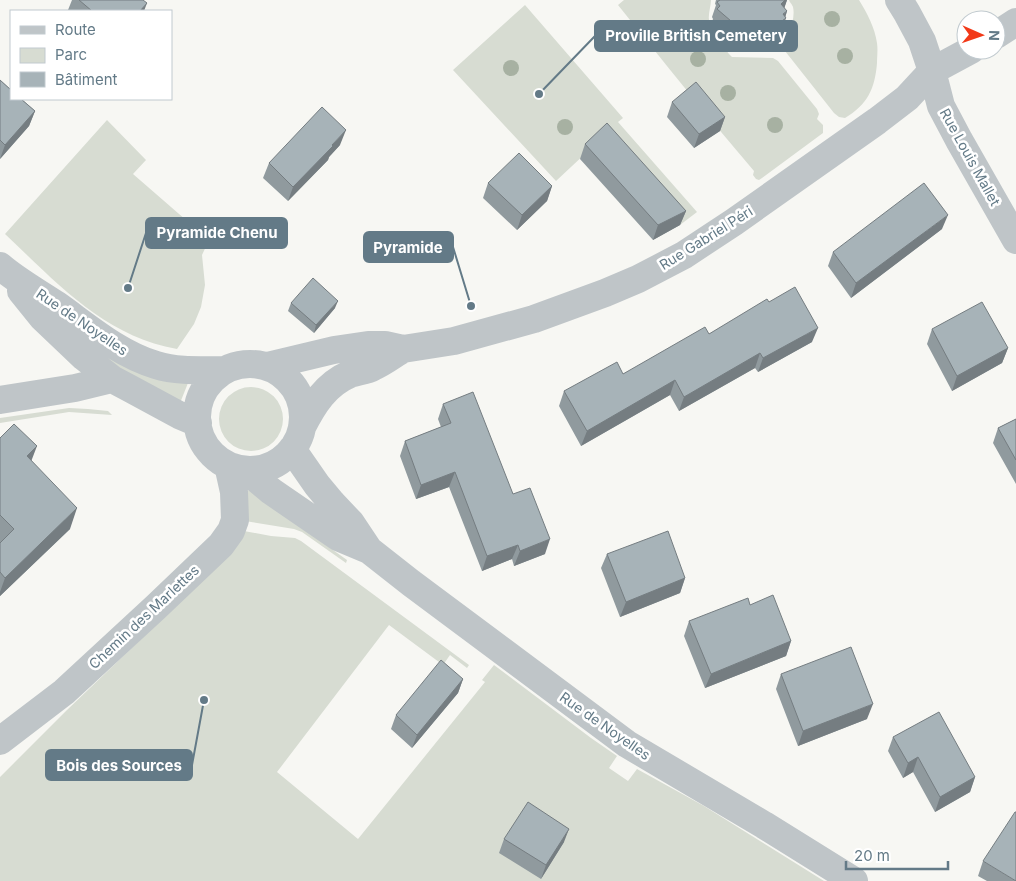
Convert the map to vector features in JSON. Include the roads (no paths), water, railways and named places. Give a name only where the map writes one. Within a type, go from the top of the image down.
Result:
[{"type":"street","name":"Rue Louis Mallet","points":[[899,0],[922,41],[941,106],[958,140],[1016,240]]},
{"type":"street","name":"Rue Gabriel Péri","points":[[297,438],[315,404],[328,388],[350,374],[372,368],[403,350],[454,341],[534,319],[605,293],[684,255],[877,121],[907,98],[932,71],[956,58]]},
{"type":"street","name":"Rue de Noyelles","points":[[1,267],[96,333],[142,360],[157,366],[173,369],[225,370]]},
{"type":"street","name":"Rue de Noyelles","points":[[1,267],[42,317],[84,357],[112,379],[179,415],[198,423]]},
{"type":"street","name":"Rue Gabriel Péri","points":[[267,366],[368,344],[385,345],[403,350]]},
{"type":"street","points":[[253,364],[267,366],[288,380],[296,390],[301,402],[303,415],[297,438],[284,458],[272,465],[260,469],[237,467],[213,455],[203,440],[198,423],[198,407],[203,392],[212,380],[225,370],[238,365],[253,364]]},
{"type":"street","points":[[0,400],[75,388],[112,379]]},
{"type":"street","name":"Rue de Noyelles","points":[[297,438],[317,485],[351,523],[369,550]]},
{"type":"street","name":"Rue de Noyelles","points":[[237,467],[338,536],[369,550],[627,744],[741,811],[854,881]]},
{"type":"street","name":"Chemin des Marlettes","points":[[0,741],[64,692],[221,545],[231,531],[235,520],[234,492],[237,467]]},
{"type":"place","name":"Proville British Cemetery","points":[[539,94]]},
{"type":"place","name":"Pyramide Chenu","points":[[128,288]]},
{"type":"place","name":"Pyramide","points":[[471,306]]},
{"type":"place","name":"Bois des Sources","points":[[204,700]]}]
